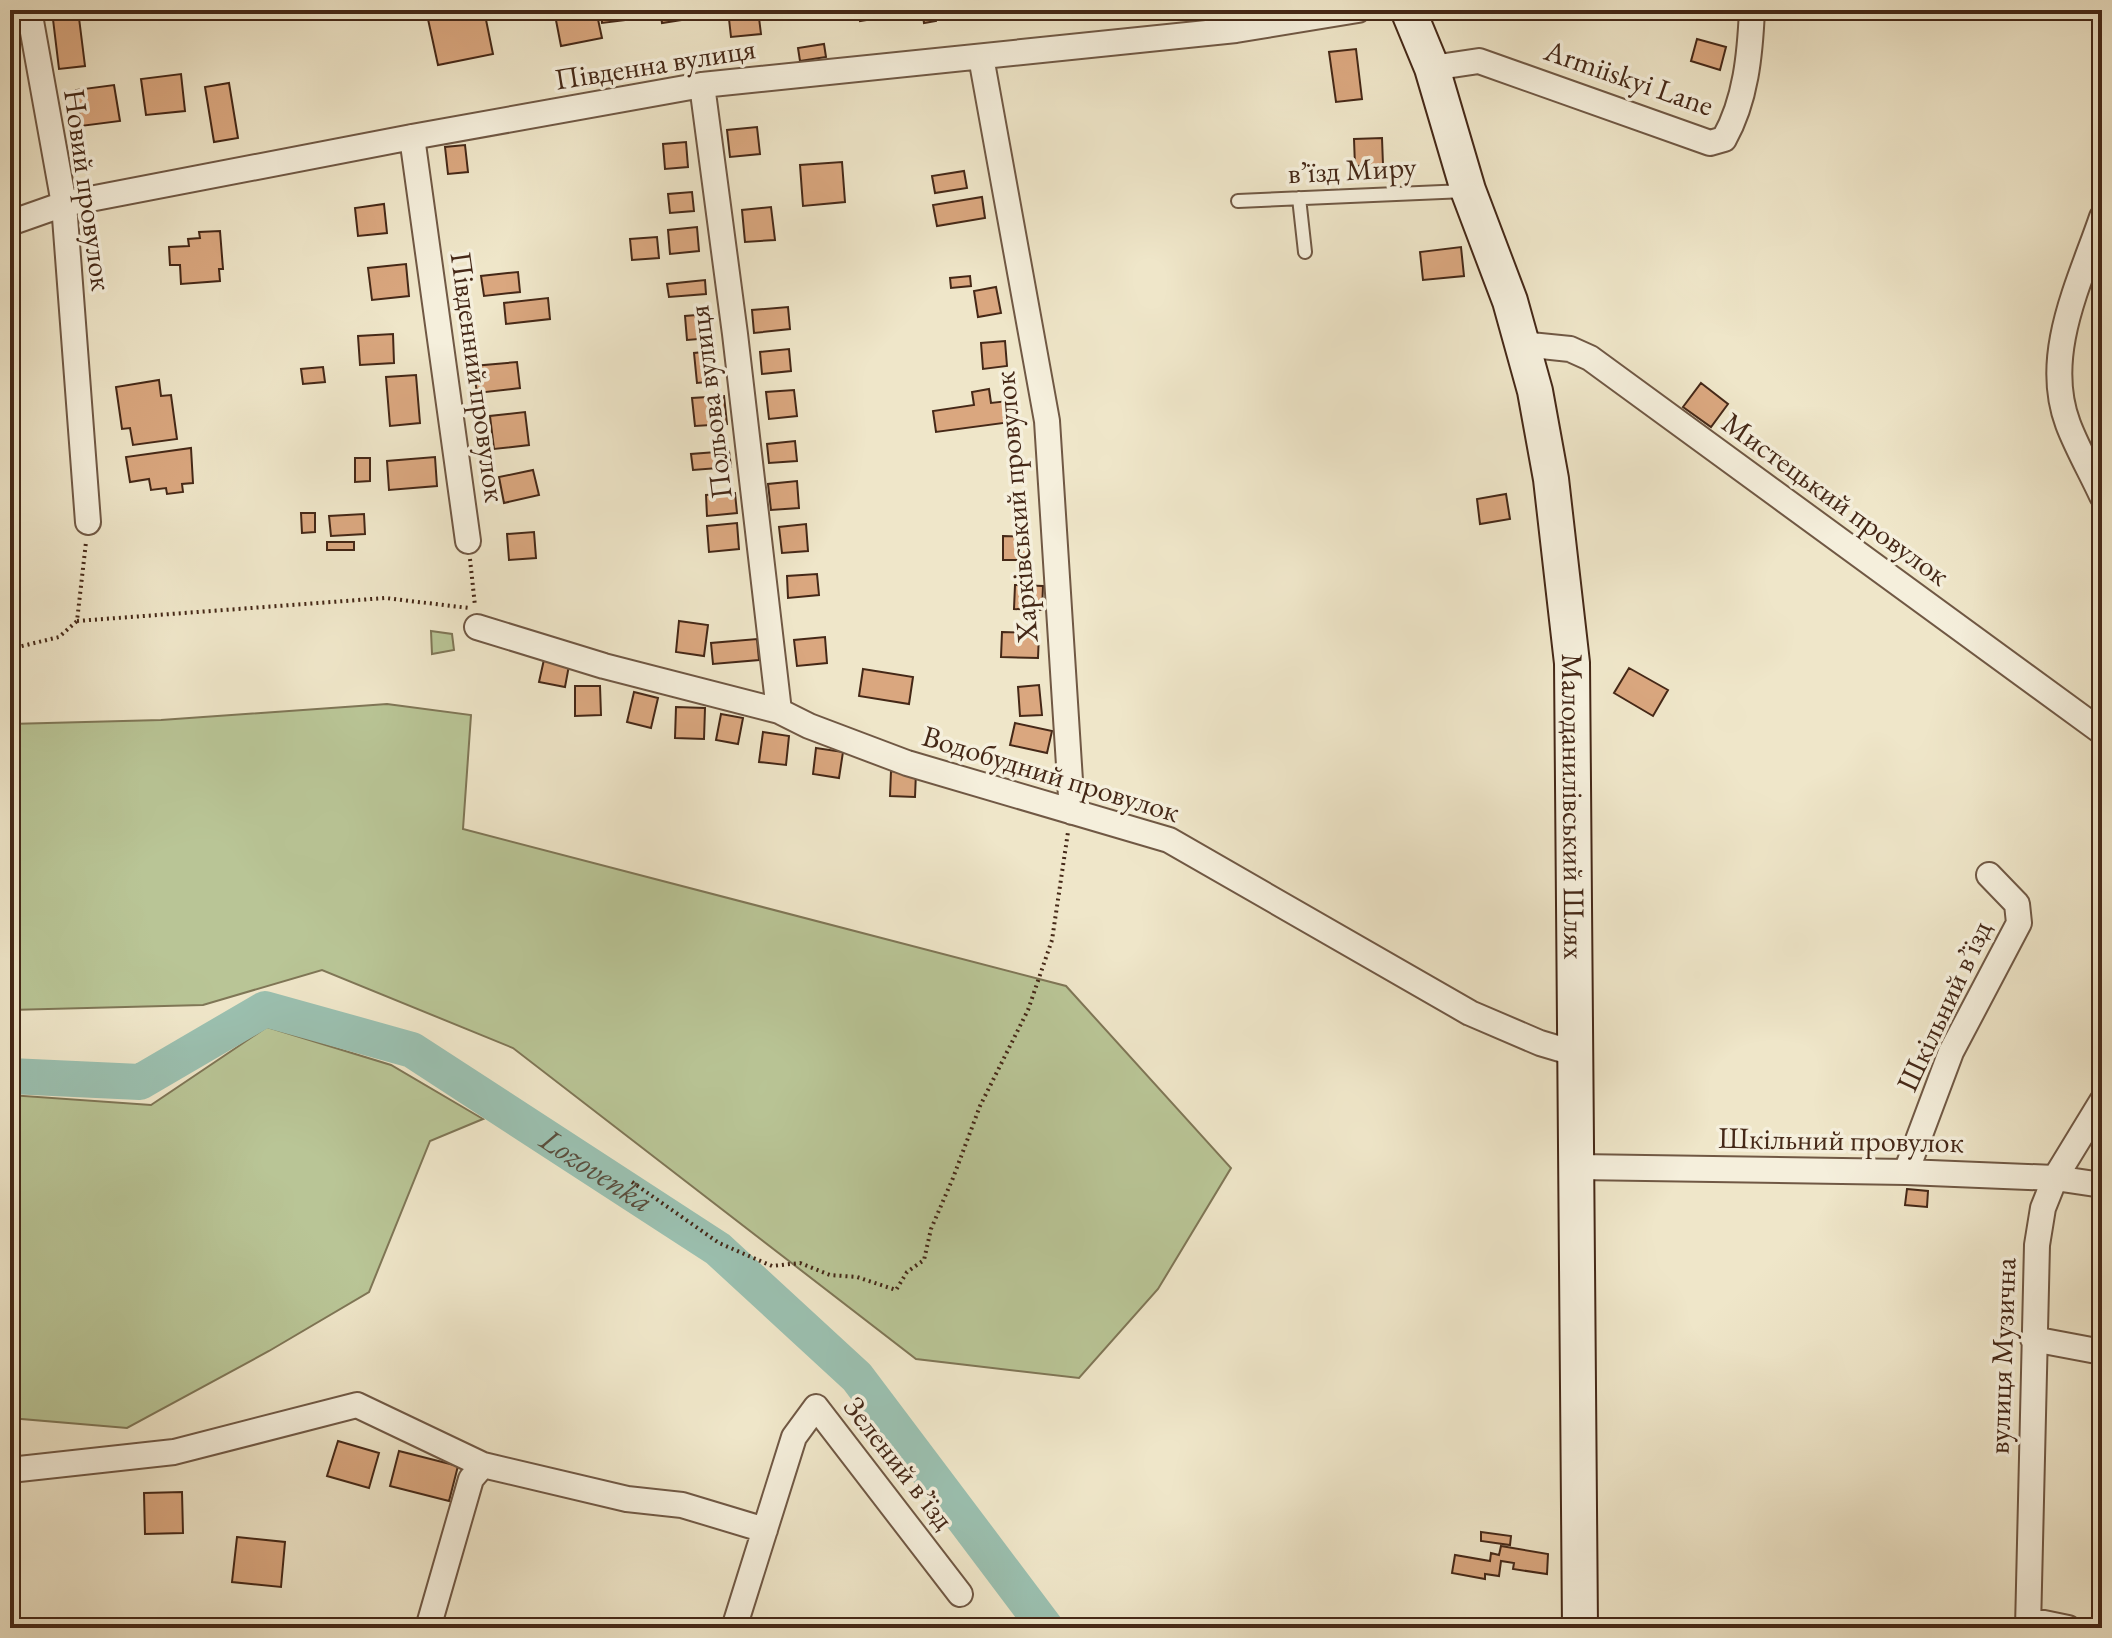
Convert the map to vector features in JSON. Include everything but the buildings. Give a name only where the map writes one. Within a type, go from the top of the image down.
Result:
[{"type":"main road","name":"Малоданилівський Шлях","points":[[1408,10],[1432,68],[1468,190],[1510,301],[1535,391],[1551,479],[1572,663],[1580,1628]]},
{"type":"street","name":"Новий провулок","points":[[29,10],[64,204],[88,522]]},
{"type":"street","name":"Південна вулиця","points":[[10,223],[64,204],[702,85],[1236,30],[1358,10]]},
{"type":"street","name":"Armiiskyi Lane","points":[[1432,68],[1479,61],[1710,143],[1724,139],[1744,88],[1752,10]]},
{"type":"street","name":"Харківський провулок","points":[[981,57],[1047,421],[1072,812]]},
{"type":"street","name":"Польова вулиця","points":[[702,85],[779,711]]},
{"type":"street","name":"Південний провулок","points":[[412,137],[468,541]]},
{"type":"street","points":[[2102,217],[2068,316],[2058,368],[2067,422],[2102,496]]},
{"type":"street","name":"Мистецький провулок","points":[[1522,344],[1570,349],[1590,358],[2102,732]]},
{"type":"street","name":"Водобудний провулок","points":[[476,618],[604,666],[779,711],[809,726],[907,763],[1169,840],[1470,1013],[1540,1043],[1577,1054]]},
{"type":"street","name":"Шкільний в’їзд","points":[[1906,1172],[1951,1052],[2019,923],[2017,904],[1989,875]]},
{"type":"street","name":"вулиця Музична","points":[[2029,1624],[2037,1245],[2043,1208],[2055,1178],[2102,1101]]},
{"type":"street","name":"Шкільний провулок","points":[[1578,1167],[1906,1172],[2055,1178],[2102,1185]]},
{"type":"street","points":[[2033,1339],[2102,1352]]},
{"type":"street","points":[[10,1470],[174,1452],[357,1405],[483,1465],[627,1499],[682,1505],[765,1530]]},
{"type":"street","name":"Зелений в’їзд","points":[[734,1628],[794,1437],[816,1407],[960,1594]]},
{"type":"street","points":[[428,1628],[471,1479],[483,1465]]},
{"type":"street","points":[[2029,1624],[2068,1628]]},
{"type":"lane","name":"в’їзд Миру","points":[[1238,201],[1468,190]]},
{"type":"lane","points":[[1299,198],[1305,252]]},
{"type":"path","points":[[77,621],[88,522]]},
{"type":"path","name":"Південний провулок","points":[[468,541],[476,618]]},
{"type":"path","points":[[10,649],[59,637],[77,621],[385,598],[476,618]]},
{"type":"path","points":[[632,1182],[719,1243],[772,1266],[800,1263],[830,1275],[857,1277],[896,1290],[907,1272],[924,1260],[931,1229],[980,1106],[1028,1010],[1052,940],[1072,812]]},
{"type":"green space","points":[[431,631],[452,634],[454,650],[432,654]]},
{"type":"green space","points":[[387,704],[471,715],[463,829],[1066,986],[1231,1168],[1158,1289],[1079,1378],[916,1359],[513,1048],[322,970],[203,1005],[10,1010],[10,724],[161,720]]},
{"type":"green space","points":[[267,1027],[391,1065],[483,1119],[430,1141],[369,1292],[269,1351],[127,1428],[10,1418],[10,1095],[151,1105]]},
{"type":"waterway","name":"Lozovenka","points":[[10,1076],[140,1082],[265,1009],[412,1050],[718,1249],[857,1377],[1046,1628]]}]
